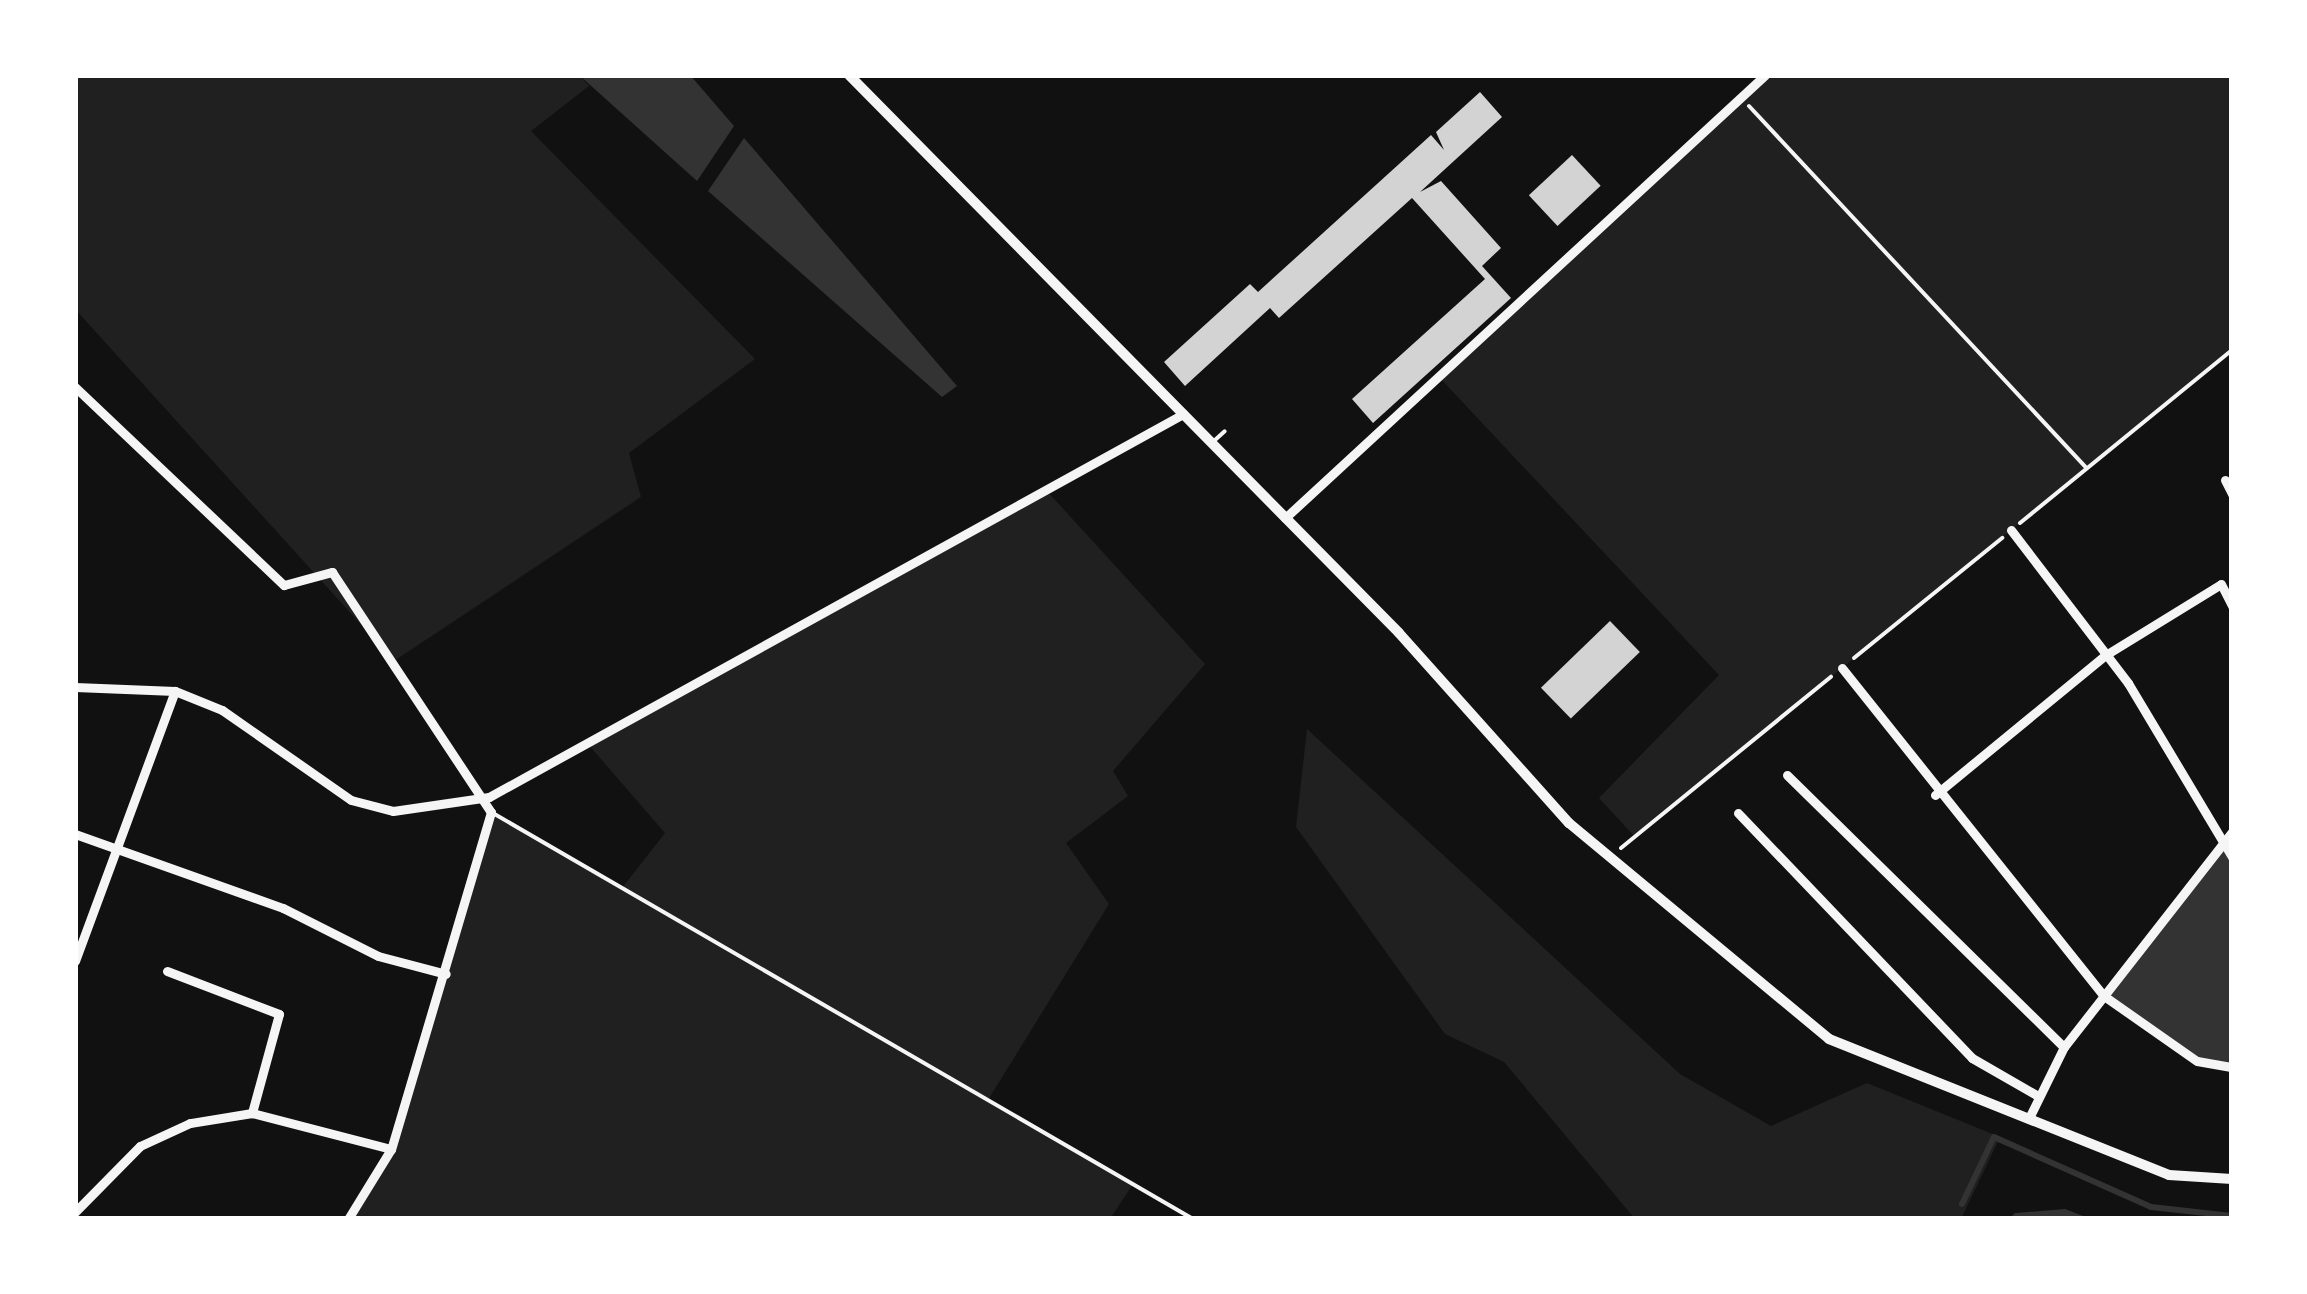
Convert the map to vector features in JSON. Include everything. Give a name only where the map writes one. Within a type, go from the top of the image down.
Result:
[{"type":"street","points":[[850,75],[1286,518],[1610,858],[1828,1039],[2169,1175],[2232,1179]]},
{"type":"street","points":[[1286,518],[1765,75]]},
{"type":"street","points":[[75,387],[284,585],[332,572],[489,798],[491,812],[446,974],[390,1149],[348,1219]]},
{"type":"street","points":[[75,687],[175,691],[266,732],[351,800],[393,811],[489,798],[1183,414]]},
{"type":"street","points":[[2225,480],[2232,494]]},
{"type":"street","points":[[2011,530],[2104,656],[2219,844],[2232,857]]},
{"type":"street","points":[[1935,795],[2104,656],[2221,584],[2232,606]]},
{"type":"street","points":[[1842,668],[1935,795],[2104,996],[2182,1053],[2232,1067]]},
{"type":"street","points":[[75,962],[175,691]]},
{"type":"street","points":[[1788,774],[2064,1046]]},
{"type":"street","points":[[1738,812],[1972,1058],[2038,1096]]},
{"type":"street","points":[[2030,1118],[2064,1046],[2232,832]]},
{"type":"street","points":[[75,834],[283,908],[378,956],[446,974]]},
{"type":"street","points":[[167,970],[279,1014],[252,1113]]},
{"type":"street","points":[[75,1212],[140,1146],[190,1123],[252,1113],[390,1149]]},
{"type":"lane","points":[[1212,443],[1225,432]]},
{"type":"lane","points":[[491,812],[1193,1219]]},
{"type":"path","points":[[1739,95],[2088,468]]},
{"type":"path","points":[[1610,858],[2232,350]]},
{"type":"shaded area","points":[[75,75],[579,75],[589,86],[531,131],[755,359],[629,453],[641,497],[394,661],[75,309]]},
{"type":"shaded area","points":[[579,75],[690,75],[734,126],[697,181]]},
{"type":"shaded area","points":[[1766,75],[2232,75],[2232,350],[1635,837],[1599,798],[1719,675],[1438,376]]},
{"type":"shaded area","points":[[744,138],[957,386],[942,397],[708,191]]},
{"type":"shaded area","points":[[1046,490],[1205,664],[1113,771],[1128,796],[1066,843],[1109,904],[988,1100],[1133,1184],[1110,1219],[348,1219],[391,1149],[491,812],[622,888],[665,833],[587,743]]},
{"type":"shaded area","points":[[1307,729],[1680,1074],[1771,1126],[1867,1083],[2000,1137],[1961,1219],[1635,1219],[1504,1062],[1445,1034],[1296,827]]},
{"type":"shaded area","points":[[2219,844],[2232,857],[2232,1067],[2196,1061],[2104,996]]},
{"type":"shaded area","points":[[2065,1209],[2091,1219],[2009,1219],[2015,1213]]},
{"type":"building","points":[[1480,92],[1502,117],[1420,192],[1441,181],[1501,248],[1482,266],[1511,298],[1373,423],[1352,399],[1485,279],[1412,198],[1279,318],[1270,308],[1185,386],[1164,362],[1250,284],[1258,292],[1431,135],[1444,150],[1436,132]]},
{"type":"building","points":[[1572,155],[1601,186],[1557,226],[1529,195]]},
{"type":"building","points":[[1610,621],[1640,652],[1571,719],[1541,688]]},
{"type":"waterway","points":[[1962,1204],[1994,1137],[2151,1207],[2232,1216]]}]
